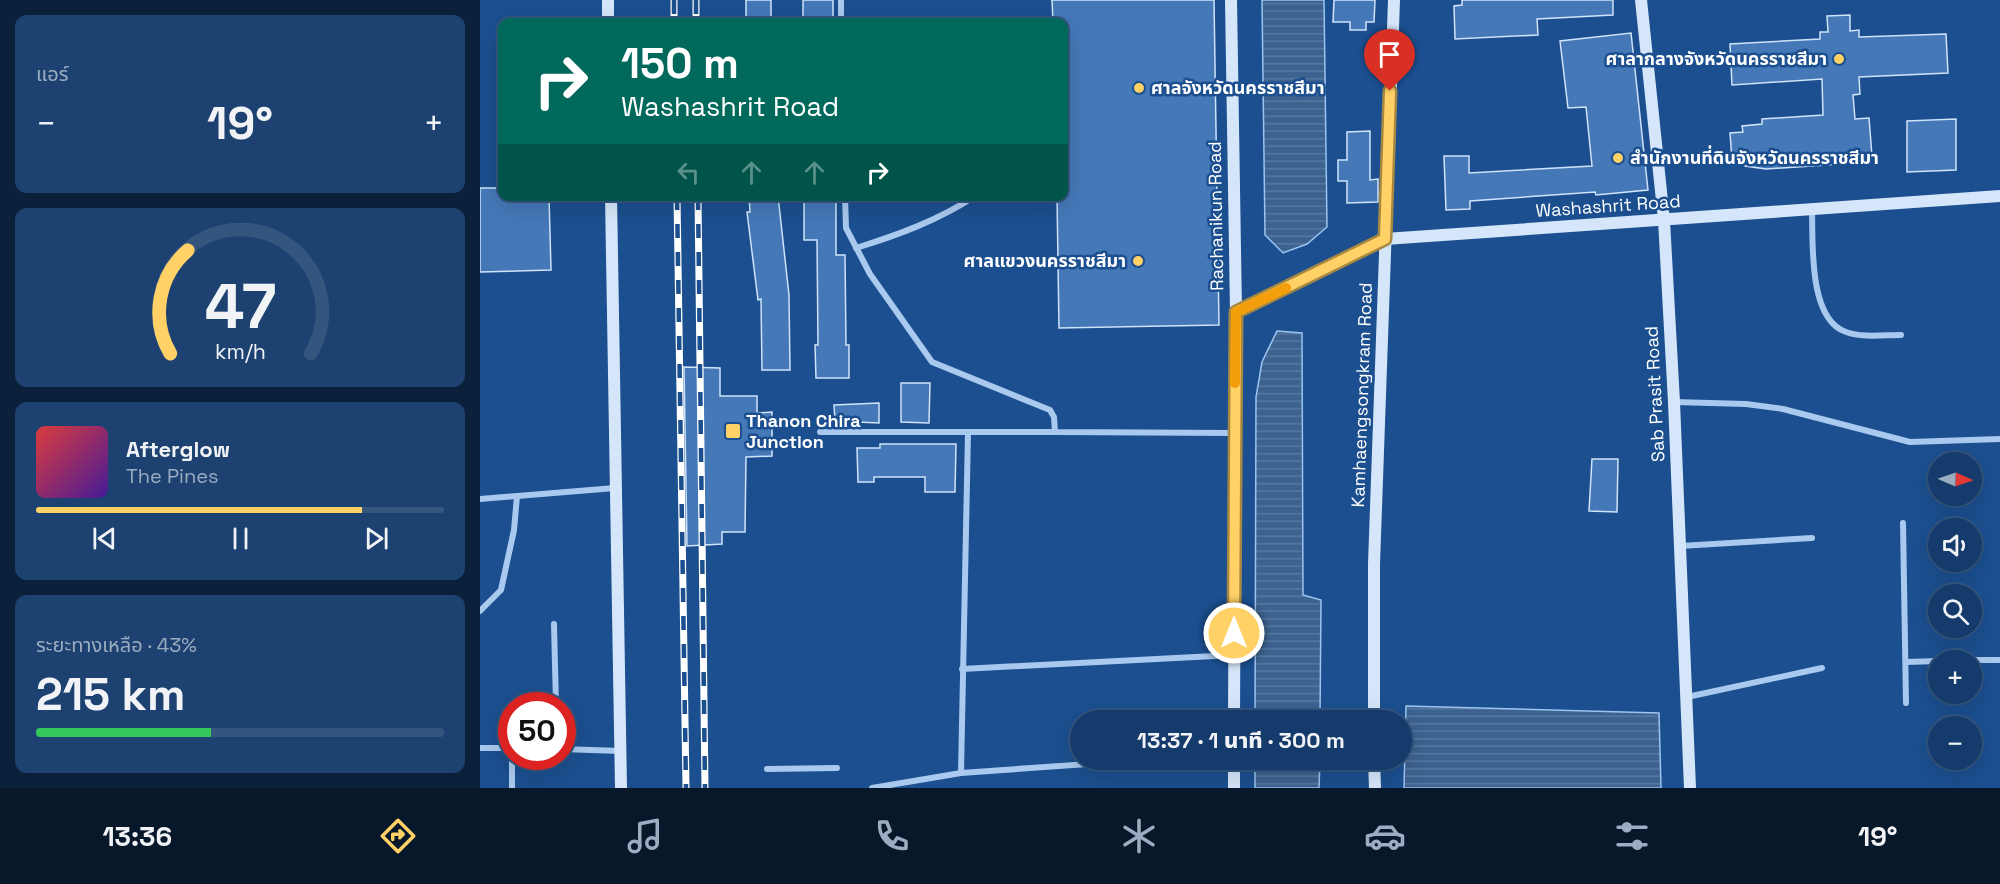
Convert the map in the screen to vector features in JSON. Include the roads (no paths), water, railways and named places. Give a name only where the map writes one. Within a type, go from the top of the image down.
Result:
[{"type":"street","points":[[608,0],[608,18]]},
{"type":"street","points":[[841,0],[841,18]]},
{"type":"street","name":"Rachanikun Road","points":[[1231,0],[1236,312],[1234,710]]},
{"type":"street","name":"Kamhaengsongkram Road","points":[[1374,710],[1374,564],[1394,0]]},
{"type":"street","name":"Sab Prasit Road","points":[[1641,0],[1664,220],[1690,788]]},
{"type":"street","name":"Washashrit Road","points":[[1236,312],[1385,239],[2000,196]]},
{"type":"street","points":[[611,201],[621,788]]},
{"type":"street","points":[[845,201],[846,228],[870,274],[932,362],[1050,410],[1054,417],[1055,432]]},
{"type":"street","points":[[856,248],[892,237],[953,211],[968,201]]},
{"type":"street","points":[[1812,209],[1814,274],[1821,304],[1827,316],[1835,327],[1853,334],[1901,335]]},
{"type":"street","points":[[1674,402],[1746,404],[1783,409],[1910,442],[2000,439]]},
{"type":"street","points":[[820,432],[1234,433]]},
{"type":"street","points":[[961,773],[968,433]]},
{"type":"street","points":[[480,499],[616,488]]},
{"type":"street","points":[[480,611],[501,590],[514,530],[517,496]]},
{"type":"street","points":[[1903,523],[1906,703]]},
{"type":"street","points":[[1680,546],[1812,538]]},
{"type":"street","points":[[554,624],[556,692]]},
{"type":"street","points":[[962,669],[1234,655]]},
{"type":"street","points":[[1982,660],[2000,660]]},
{"type":"street","points":[[1906,662],[1928,661]]},
{"type":"street","points":[[1686,697],[1822,668]]},
{"type":"street","points":[[480,748],[498,748]]},
{"type":"street","points":[[576,749],[620,751]]},
{"type":"street","points":[[872,788],[961,773],[1070,765]]},
{"type":"street","points":[[767,769],[837,768]]},
{"type":"street","points":[[512,770],[512,788]]},
{"type":"street","points":[[1234,770],[1234,788]]},
{"type":"street","points":[[1374,770],[1375,788]]},
{"type":"water","points":[[1262,0],[1324,0],[1327,227],[1307,244],[1283,253],[1265,235]]},
{"type":"water","points":[[1277,331],[1302,333],[1303,595],[1321,600],[1320,710],[1255,710],[1256,397],[1262,362]]},
{"type":"water","points":[[1406,706],[1659,713],[1661,788],[1404,788],[1404,770],[1412,770],[1412,710],[1406,710]]},
{"type":"water","points":[[1255,770],[1320,770],[1319,788],[1255,788]]},
{"type":"railway","points":[[674,0],[674,18]]},
{"type":"railway","points":[[696,0],[696,18]]},
{"type":"railway","points":[[677,201],[686,788]]},
{"type":"railway","points":[[698,201],[705,788]]},
{"type":"place","name":"ศาลากลางจังหวัดนครราชสีมา","points":[[1839,59]]},
{"type":"place","name":"ศาลจังหวัดนครราชสีมา","points":[[1139,88]]},
{"type":"place","name":"สำนักงานที่ดินจังหวัดนครราชสีมา","points":[[1618,158]]},
{"type":"place","name":"ศาลแขวงนครราชสีมา","points":[[1138,261]]},
{"type":"place","name":"Thanon Chira Junction","points":[[733,431]]}]
